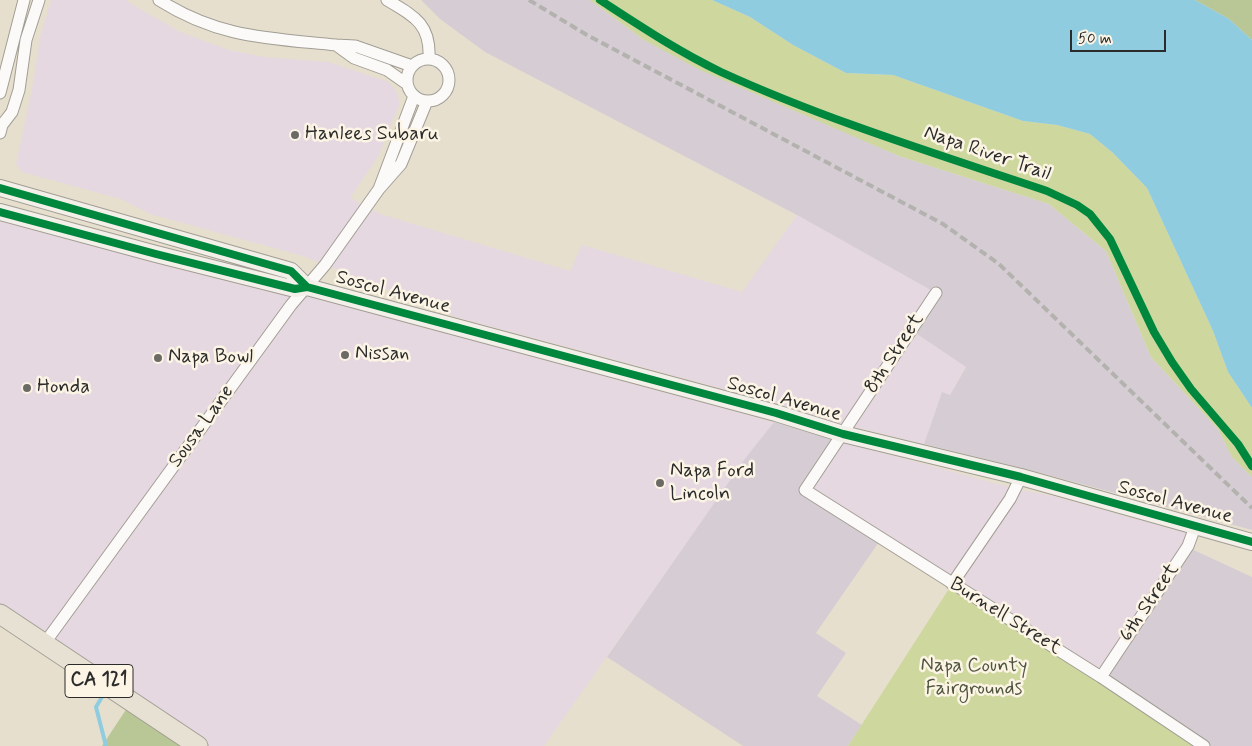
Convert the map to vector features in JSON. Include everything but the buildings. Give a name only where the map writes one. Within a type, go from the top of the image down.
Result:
[{"type":"main road","name":"Soscol Avenue","points":[[0,188],[291,271],[307,287]]},
{"type":"main road","name":"Soscol Avenue","points":[[0,212],[296,289],[307,287],[776,413],[843,434],[1021,477],[1252,542]]},
{"type":"main road","name":"CA 121","points":[[0,614],[198,746]]},
{"type":"street","points":[[0,93],[24,0]]},
{"type":"street","points":[[1,126],[12,112],[19,90],[26,40],[39,0]]},
{"type":"street","points":[[159,0],[188,17],[234,34],[355,46],[412,66]]},
{"type":"street","points":[[387,0],[414,16],[424,28],[430,45],[429,59]]},
{"type":"street","points":[[336,45],[354,58],[387,70],[407,84],[414,96],[427,101],[439,98],[449,82],[445,68],[438,62],[429,59],[420,61],[412,66],[407,75],[407,84]]},
{"type":"street","name":"Sousa Lane","points":[[379,189],[414,96]]},
{"type":"street","name":"Sousa Lane","points":[[44,644],[290,305],[307,287],[379,189],[401,164],[427,101]]},
{"type":"street","name":"8th Street","points":[[804,490],[936,293]]},
{"type":"street","points":[[952,584],[1010,500],[1021,477]]},
{"type":"street","name":"Burnell Street","points":[[804,490],[1101,677],[1204,746]]},
{"type":"street","name":"6th Street","points":[[1101,677],[1188,546],[1195,527]]},
{"type":"shaded area","points":[[51,0],[125,0],[180,32],[229,50],[263,57],[328,62],[389,82],[398,94],[399,105],[378,157],[350,198],[380,214],[570,271],[582,245],[742,292],[797,215],[936,293],[911,330],[966,366],[950,395],[942,393],[924,444],[838,423],[768,401],[459,318],[303,256],[150,214],[121,199],[22,172],[16,164],[32,89],[40,38]]},
{"type":"shaded area","points":[[421,0],[590,0],[644,40],[899,156],[1049,204],[1106,251],[1151,357],[1218,429],[1232,457],[1252,477],[1252,530],[1026,469],[924,444],[942,392],[950,395],[966,367],[911,330],[936,293],[797,215],[485,52],[440,19]]},
{"type":"shaded area","points":[[0,212],[307,287],[378,315],[774,422],[749,454],[544,746],[198,746],[0,614]]},
{"type":"shaded area","points":[[774,422],[839,441],[805,490],[881,539],[816,633],[846,653],[817,696],[862,725],[848,746],[743,746],[607,657],[747,456]]},
{"type":"shaded area","points":[[839,441],[1016,489],[1053,496],[1190,534],[1101,677],[805,490]]},
{"type":"shaded area","points":[[1185,546],[1252,577],[1252,746],[1204,746],[1101,677]]},
{"type":"green space","points":[[590,0],[712,0],[750,17],[793,45],[846,73],[893,75],[1023,121],[1057,125],[1090,134],[1113,153],[1147,188],[1213,331],[1228,372],[1252,408],[1252,477],[1232,457],[1218,429],[1151,357],[1106,251],[1049,204],[899,156],[700,70],[644,40]]},
{"type":"green space","points":[[1195,0],[1252,0],[1252,40],[1229,19]]},
{"type":"green space","name":"Napa County Fairgrounds","points":[[952,584],[1204,746],[848,746]]},
{"type":"green space","points":[[131,702],[198,746],[102,746]]},
{"type":"water","points":[[712,0],[1195,0],[1229,19],[1252,40],[1252,408],[1228,372],[1213,331],[1147,188],[1113,153],[1090,134],[1057,125],[1023,121],[893,75],[846,73],[793,45],[750,17]]},
{"type":"waterway","points":[[102,697],[96,707],[106,746]]},
{"type":"railway","points":[[529,0],[587,35],[943,224],[999,264],[1252,508]]},
{"type":"cycle path","name":"Napa River Trail","points":[[600,0],[690,56],[721,72],[801,106],[882,136],[1047,191],[1077,205],[1090,214],[1110,239],[1154,332],[1172,362],[1191,389],[1238,444],[1252,466]]},
{"type":"cycle path","points":[[0,188],[291,271],[307,287]]},
{"type":"cycle path","points":[[0,212],[295,289],[307,287],[776,413],[843,434],[1021,477],[1252,542]]},
{"type":"place","name":"Hanlees Subaru","points":[[295,135]]},
{"type":"place","name":"Nissan","points":[[345,355]]},
{"type":"place","name":"Napa Bowl","points":[[158,358]]},
{"type":"place","name":"Honda","points":[[27,388]]},
{"type":"place","name":"Napa Ford Lincoln","points":[[660,483]]}]
